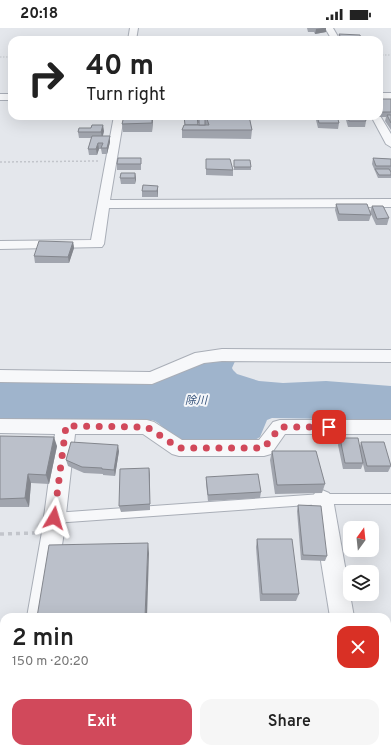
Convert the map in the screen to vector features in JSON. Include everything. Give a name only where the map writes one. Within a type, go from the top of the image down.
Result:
[{"type":"street","points":[[0,244],[97,244],[119,120]]},
{"type":"street","points":[[378,120],[391,144]]},
{"type":"street","points":[[103,204],[391,203]]},
{"type":"street","points":[[0,376],[152,378],[201,357],[222,355],[391,356]]},
{"type":"street","points":[[0,426],[147,427],[179,448],[264,448],[280,427],[391,427]]},
{"type":"street","points":[[40,613],[54,525],[66,426]]},
{"type":"street","points":[[322,499],[341,613]]},
{"type":"lane","points":[[54,525],[322,499],[391,499]]},
{"type":"path","points":[[0,162],[112,161]]},
{"type":"path","points":[[0,534],[54,525]]},
{"type":"water","name":"除川","points":[[236,359],[232,368],[237,374],[259,381],[283,383],[326,381],[391,386],[391,420],[272,418],[267,420],[260,437],[255,440],[191,443],[176,440],[159,424],[152,420],[0,419],[0,381],[152,383],[157,382],[192,363],[208,360]]},
{"type":"building","points":[[339,34],[360,36],[340,36]]},
{"type":"building","points":[[383,99],[391,99],[391,112],[383,112]]},
{"type":"building","points":[[387,115],[391,115],[391,123]]},
{"type":"building","points":[[123,120],[152,120],[152,123],[122,124]]},
{"type":"building","points":[[184,120],[197,120],[198,125],[185,125]]},
{"type":"building","points":[[199,120],[205,120],[205,125],[199,125]]},
{"type":"building","points":[[207,120],[250,120],[252,130],[182,130],[184,125],[209,125]]},
{"type":"building","points":[[318,120],[338,120],[339,123],[319,123]]},
{"type":"building","points":[[349,120],[366,121],[349,121]]},
{"type":"building","points":[[92,125],[103,125],[101,132],[78,132],[79,128],[91,128]]},
{"type":"building","points":[[92,136],[110,136],[107,148],[101,148],[103,143],[98,143],[96,149],[88,149]]},
{"type":"building","points":[[118,158],[141,158],[141,164],[117,164]]},
{"type":"building","points":[[373,158],[391,159],[391,166],[376,166]]},
{"type":"building","points":[[206,159],[230,159],[233,170],[206,169]]},
{"type":"building","points":[[234,160],[250,160],[251,167],[234,167]]},
{"type":"building","points":[[375,169],[389,169],[391,175],[379,175]]},
{"type":"building","points":[[121,173],[135,173],[135,178],[120,178]]},
{"type":"building","points":[[143,185],[158,186],[157,191],[142,191]]},
{"type":"building","points":[[336,204],[367,204],[371,215],[339,214]]},
{"type":"building","points":[[372,206],[383,206],[389,218],[377,219]]},
{"type":"building","points":[[39,241],[73,242],[68,257],[34,256]]},
{"type":"building","points":[[0,436],[54,437],[46,475],[28,474],[25,498],[0,499]]},
{"type":"building","points":[[340,438],[358,438],[363,463],[345,463]]},
{"type":"building","points":[[71,442],[118,445],[114,470],[82,467],[66,460]]},
{"type":"building","points":[[361,442],[384,442],[391,466],[367,466]]},
{"type":"building","points":[[272,451],[316,451],[325,484],[277,485]]},
{"type":"building","points":[[149,468],[150,504],[119,506],[120,469]]},
{"type":"building","points":[[258,474],[261,492],[208,495],[206,477]]},
{"type":"building","points":[[298,505],[321,506],[327,556],[303,555]]},
{"type":"building","points":[[257,539],[292,539],[299,594],[262,594]]},
{"type":"building","points":[[148,543],[145,613],[38,613],[49,545]]},
{"type":"waterway","points":[[0,100],[8,100]]},
{"type":"route","points":[[54,518],[66,426],[147,427],[179,448],[264,448],[280,427],[329,427]]}]
